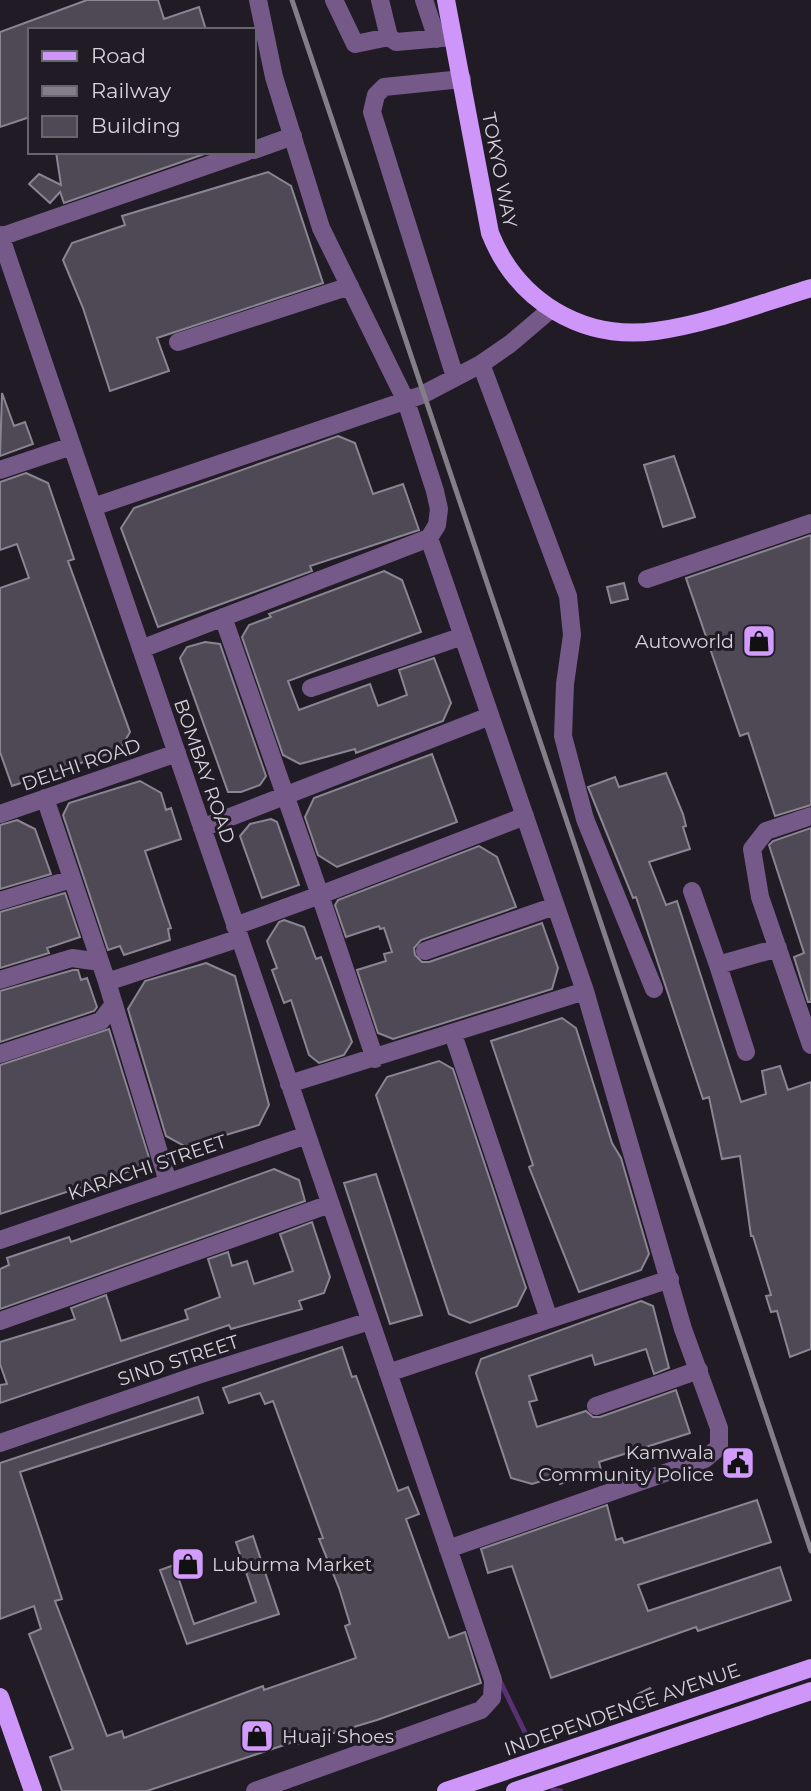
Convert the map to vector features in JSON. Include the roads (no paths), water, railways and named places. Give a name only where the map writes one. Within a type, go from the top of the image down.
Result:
[{"type":"main road","name":"TOKYO WAY","points":[[446,0],[445,38],[462,79],[490,233],[499,256],[514,279],[550,310],[599,330],[656,331],[811,288]]},
{"type":"main road","name":"INDEPENDENCE AVENUE","points":[[446,1791],[811,1668]]},
{"type":"main road","points":[[515,1791],[811,1691]]},
{"type":"main road","points":[[0,1698],[33,1791]]},
{"type":"street","points":[[141,649],[429,538],[437,525],[439,509],[407,401],[321,228],[274,77],[258,0]]},
{"type":"street","points":[[334,0],[355,44],[390,37]]},
{"type":"street","points":[[380,0],[390,37],[396,42],[445,38],[424,0]]},
{"type":"street","points":[[455,377],[372,112],[376,94],[384,87],[462,79]]},
{"type":"street","points":[[256,149],[293,136]]},
{"type":"street","points":[[0,236],[240,154]]},
{"type":"street","name":"BOMBAY ROAD","points":[[0,236],[4,260],[72,446],[493,1680],[492,1698],[481,1710],[255,1791]]},
{"type":"street","points":[[178,342],[349,286]]},
{"type":"street","points":[[93,508],[407,401],[481,364],[510,344],[550,310]]},
{"type":"street","points":[[481,364],[568,596],[572,635],[565,684],[564,736],[585,819],[654,989]]},
{"type":"street","points":[[0,470],[72,446]]},
{"type":"street","points":[[647,579],[811,523]]},
{"type":"street","points":[[429,538],[585,991],[670,1279],[682,1329],[719,1428],[719,1447],[705,1460],[448,1549]]},
{"type":"street","points":[[223,617],[375,1059]]},
{"type":"street","points":[[311,688],[463,636]]},
{"type":"street","points":[[202,828],[490,716]]},
{"type":"street","name":"DELHI ROAD","points":[[0,814],[177,753]]},
{"type":"street","points":[[45,798],[107,982],[168,1182]]},
{"type":"street","points":[[107,982],[237,932],[320,895],[525,816]]},
{"type":"street","points":[[811,816],[766,831],[752,849],[761,897],[811,1045]]},
{"type":"street","points":[[0,901],[72,879]]},
{"type":"street","points":[[692,891],[746,1052]]},
{"type":"street","points":[[425,951],[555,906]]},
{"type":"street","points":[[718,965],[778,948]]},
{"type":"street","points":[[0,980],[72,958],[100,962]]},
{"type":"street","points":[[289,1084],[585,991]]},
{"type":"street","points":[[0,1054],[101,1021],[114,1004]]},
{"type":"street","points":[[453,1034],[549,1319]]},
{"type":"street","name":"KARACHI STREET","points":[[0,1240],[307,1135]]},
{"type":"street","points":[[0,1321],[330,1205]]},
{"type":"street","points":[[388,1373],[670,1279]]},
{"type":"street","name":"SIND STREET","points":[[0,1443],[198,1375],[370,1321]]},
{"type":"street","points":[[596,1406],[699,1370]]},
{"type":"waterway","points":[[500,1681],[531,1745]]},
{"type":"waterway","points":[[553,1790],[561,1791]]},
{"type":"railway","points":[[292,0],[811,1551]]},
{"type":"place","name":"Autoworld","points":[[759,641]]},
{"type":"place","name":"Kamwala Community Police","points":[[738,1463]]},
{"type":"place","name":"Luburma Market","points":[[188,1564]]},
{"type":"place","name":"Huaji Shoes","points":[[257,1736]]}]
